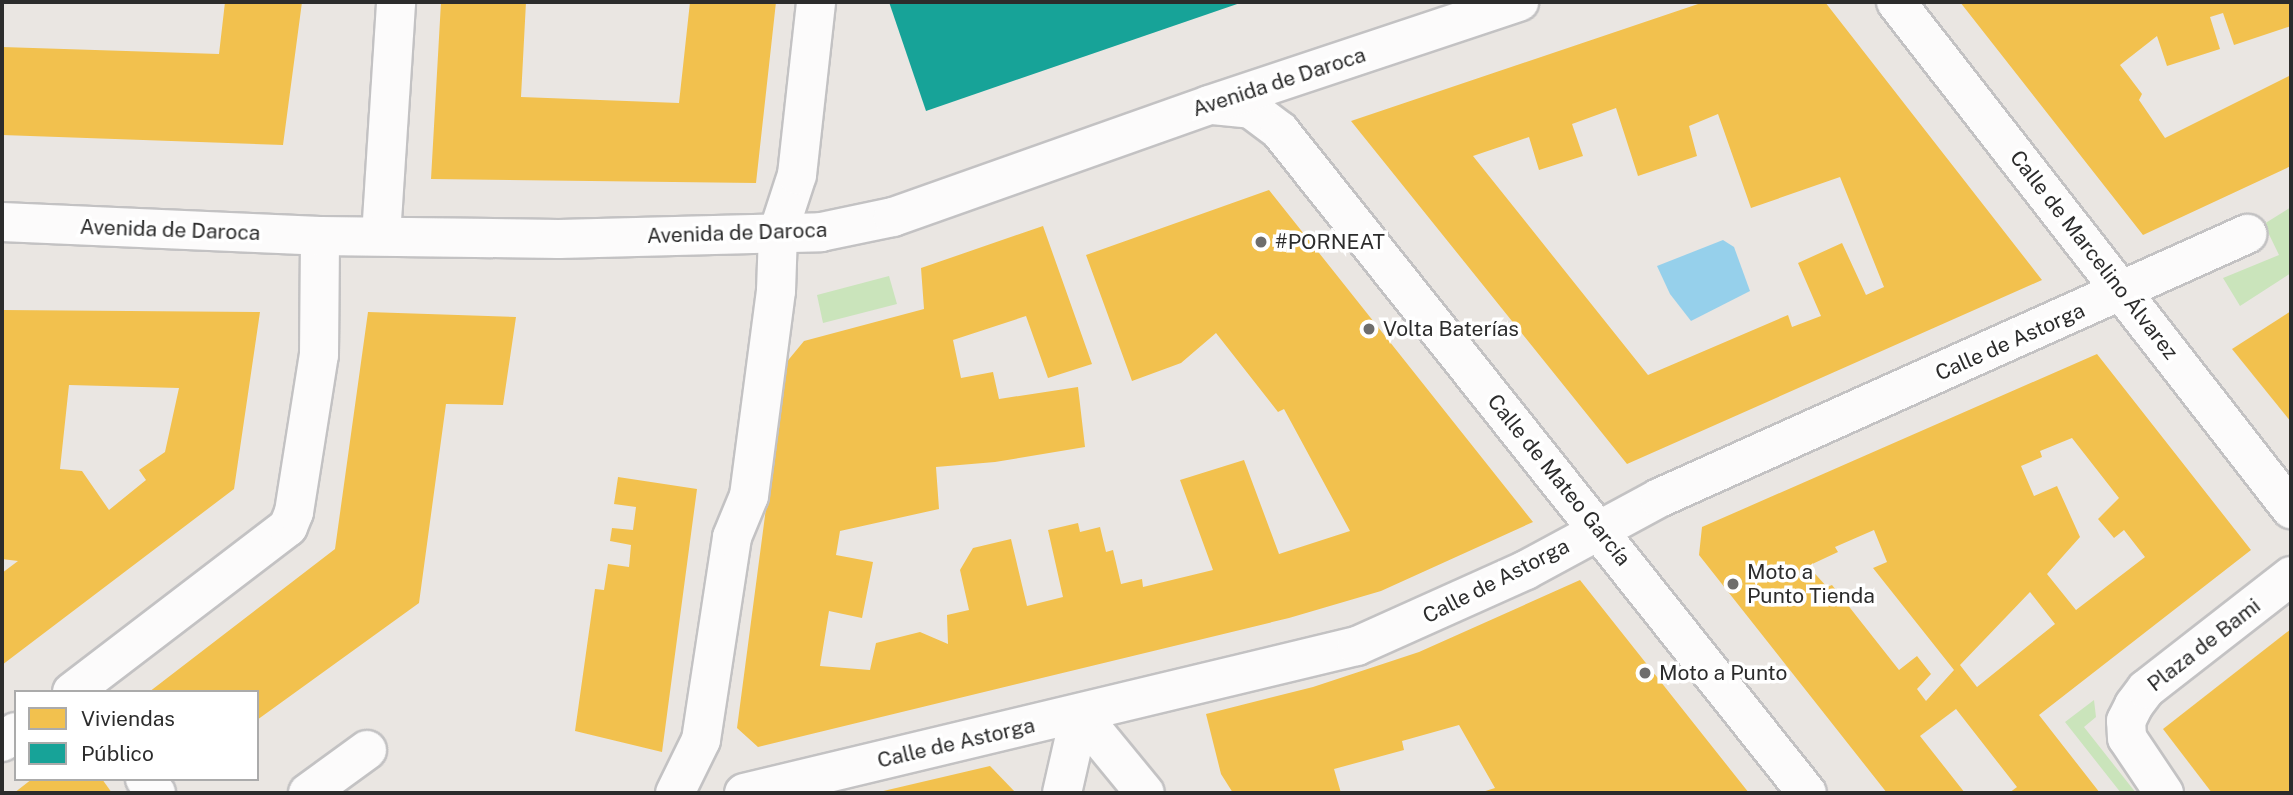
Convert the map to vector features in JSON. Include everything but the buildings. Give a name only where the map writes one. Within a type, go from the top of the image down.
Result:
[{"type":"street","points":[[381,236],[396,2]]},
{"type":"street","points":[[675,793],[701,740],[732,537],[749,496],[776,291],[778,233],[797,175],[816,2]]},
{"type":"street","name":"Avenida de Daroca","points":[[2,222],[320,236],[559,239],[821,232],[893,217],[1209,104],[1519,2]]},
{"type":"street","name":"Calle de Marcelino Álvarez","points":[[1896,2],[2291,509]]},
{"type":"street","name":"Calle de Mateo García","points":[[1309,168],[1300,147],[1298,111],[1307,90],[1328,66]]},
{"type":"street","name":"Calle de Mateo García","points":[[1209,104],[1251,109],[1264,115],[1598,528],[1807,793]]},
{"type":"street","name":"Calle de Astorga","points":[[744,793],[1357,646],[1526,570],[1598,528],[2246,234]]},
{"type":"street","points":[[75,690],[288,527],[294,512],[319,355],[320,236]]},
{"type":"street","name":"Plaza de Bami","points":[[2164,793],[2127,738],[2126,721],[2134,705],[2146,689],[2291,576]]},
{"type":"street","points":[[1062,793],[1080,714]]},
{"type":"street","points":[[1080,714],[1145,793]]},
{"type":"street","points":[[308,793],[367,750]]},
{"type":"green space","points":[[2291,207],[2291,273],[2240,306],[2223,278],[2279,255],[2264,224]]},
{"type":"green space","points":[[889,276],[897,304],[823,323],[817,295]]},
{"type":"green space","points":[[2094,700],[2096,717],[2084,727],[2136,793],[2121,793],[2065,722]]},
{"type":"water","points":[[1723,240],[1734,247],[1750,291],[1691,321],[1670,294],[1657,266]]},
{"type":"place","name":"#PORNEAT","points":[[1261,242]]},
{"type":"place","name":"Volta Baterías","points":[[1369,329]]},
{"type":"place","name":"Moto a Punto Tienda","points":[[1733,584]]},
{"type":"place","name":"Moto a Punto","points":[[1645,673]]}]
